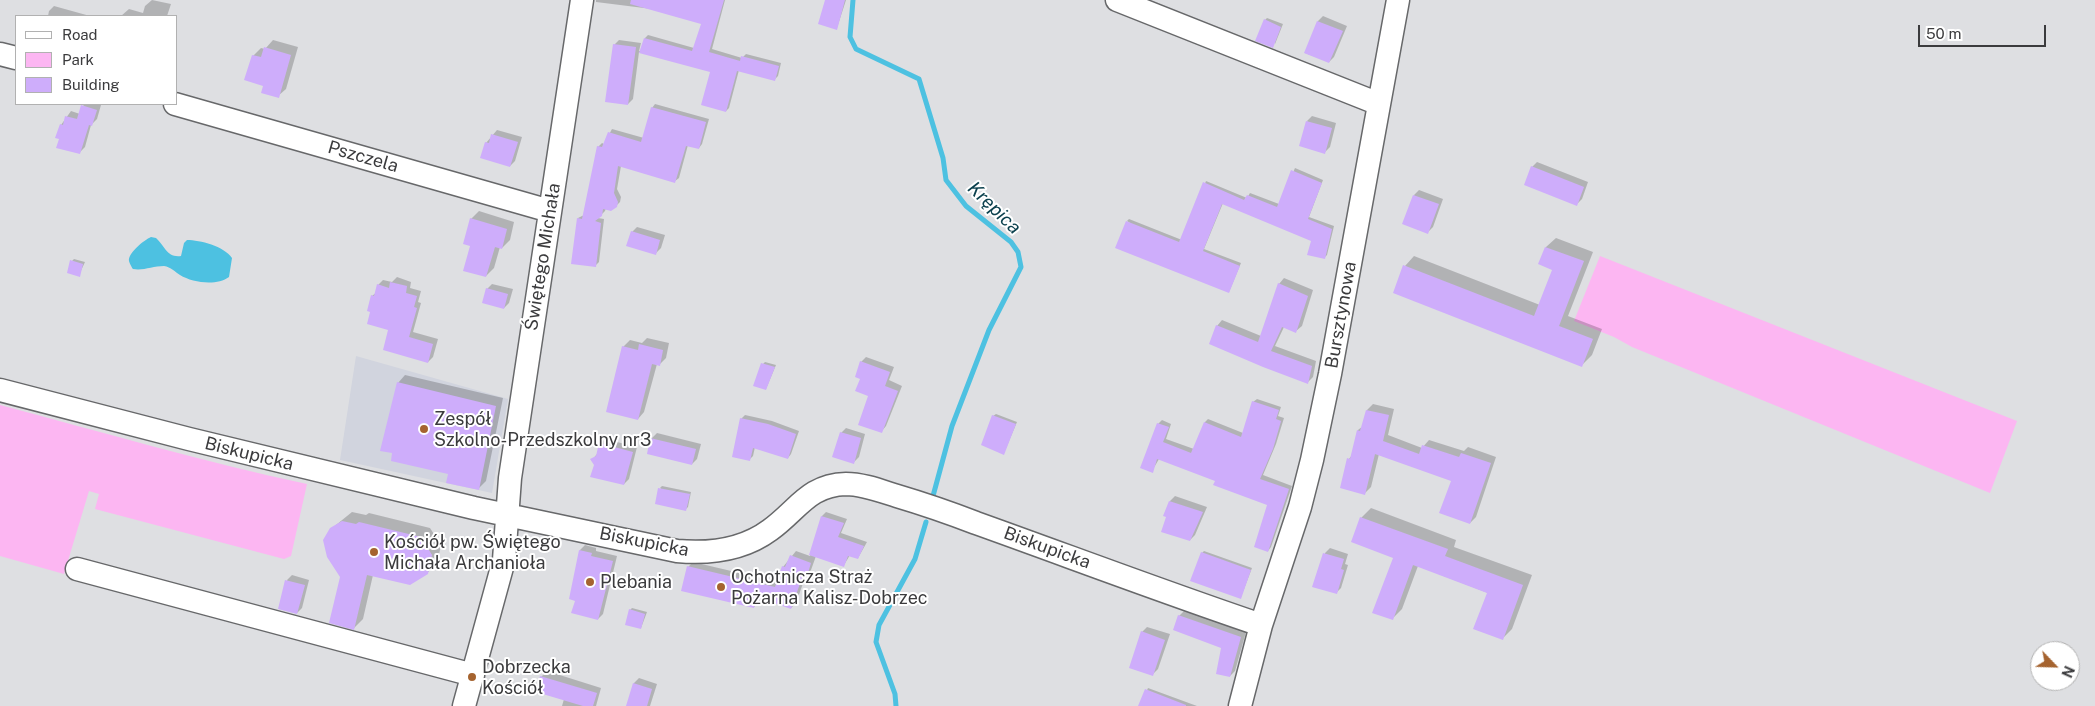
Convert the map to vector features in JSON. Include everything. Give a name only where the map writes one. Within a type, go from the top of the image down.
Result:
[{"type":"street","name":"Świętego Michała","points":[[464,706],[504,560],[510,478],[582,0]]},
{"type":"street","points":[[1117,0],[1379,104]]},
{"type":"street","name":"Bursztynowa","points":[[1240,706],[1261,625],[1300,507],[1312,460],[1332,364],[1398,0]]},
{"type":"street","points":[[0,54],[15,58]]},
{"type":"street","name":"Pszczela","points":[[178,105],[550,211]]},
{"type":"street","name":"Biskupicka","points":[[0,390],[189,439],[507,515],[677,551],[714,552],[752,541],[769,531],[802,500],[821,488],[834,484],[849,484],[887,492],[932,507],[1261,625]]},
{"type":"street","points":[[77,569],[473,675]]},
{"type":"shaded area","name":"Zespół Szkolno-Przedszkolny nr3","points":[[356,356],[508,399],[492,493],[340,460]]},
{"type":"green space","points":[[1600,256],[2017,421],[1990,493],[1632,347],[1614,337],[1574,321]]},
{"type":"green space","points":[[0,405],[191,456],[307,484],[291,556],[284,559],[95,509],[99,494],[89,491],[64,574],[0,556]]},
{"type":"water","points":[[151,237],[156,238],[169,253],[176,256],[181,256],[184,243],[187,240],[218,247],[232,258],[229,277],[218,282],[198,282],[185,278],[171,268],[164,266],[133,269],[129,261],[131,254]]},
{"type":"building","points":[[631,0],[724,0],[709,52],[740,61],[741,56],[779,66],[775,81],[737,71],[726,112],[701,105],[710,72],[639,53],[644,38],[692,51],[701,24],[630,4]]},
{"type":"building","points":[[825,0],[845,0],[837,30],[818,24]]},
{"type":"building","points":[[1264,19],[1281,27],[1273,48],[1255,41]]},
{"type":"building","points":[[1317,21],[1343,31],[1329,63],[1304,53]]},
{"type":"building","points":[[613,44],[636,47],[628,105],[605,102]]},
{"type":"building","points":[[264,47],[291,55],[279,98],[261,93],[263,86],[244,80],[252,55],[261,57]]},
{"type":"building","points":[[81,105],[97,110],[92,126],[89,125],[80,154],[56,148],[59,139],[55,138],[60,124],[63,125],[65,116],[77,119]]},
{"type":"building","points":[[651,107],[706,122],[699,149],[686,146],[675,183],[618,166],[614,193],[618,202],[617,207],[611,211],[603,209],[602,216],[595,221],[601,223],[596,267],[571,264],[577,218],[582,219],[597,146],[602,147],[608,132],[641,142]]},
{"type":"building","points":[[1306,121],[1332,128],[1325,154],[1299,146]]},
{"type":"building","points":[[491,134],[518,142],[510,167],[480,158],[485,142],[489,143]]},
{"type":"building","points":[[1531,166],[1584,187],[1577,206],[1524,185]]},
{"type":"building","points":[[1291,170],[1322,183],[1308,219],[1332,229],[1325,259],[1307,255],[1311,241],[1222,204],[1203,251],[1240,266],[1229,293],[1115,248],[1126,221],[1179,242],[1203,182],[1244,200],[1247,195],[1277,207]]},
{"type":"building","points":[[1413,195],[1439,204],[1428,234],[1402,224]]},
{"type":"building","points":[[470,218],[507,229],[502,249],[495,247],[486,277],[463,271],[470,246],[463,244]]},
{"type":"building","points":[[631,231],[660,240],[656,255],[626,246]]},
{"type":"building","points":[[1545,247],[1584,261],[1559,326],[1593,339],[1582,367],[1393,293],[1403,265],[1534,316],[1552,270],[1538,264]]},
{"type":"building","points":[[70,260],[83,264],[80,277],[67,273]]},
{"type":"building","points":[[390,282],[407,286],[406,293],[417,296],[414,307],[417,308],[409,337],[433,344],[428,363],[383,350],[388,330],[367,324],[370,312],[367,311],[371,295],[374,296],[377,284],[389,288]]},
{"type":"building","points":[[1278,283],[1308,296],[1296,333],[1282,327],[1271,351],[1312,366],[1308,384],[1209,344],[1216,325],[1258,342]]},
{"type":"building","points":[[486,288],[508,294],[504,309],[482,303]]},
{"type":"building","points":[[639,344],[663,350],[660,366],[652,364],[638,420],[606,412],[622,346],[638,350]]},
{"type":"building","points":[[860,361],[890,372],[885,386],[898,391],[882,433],[858,425],[868,396],[855,391],[860,379],[855,377]]},
{"type":"building","points":[[761,363],[775,367],[766,390],[753,386]]},
{"type":"building","points":[[397,382],[496,406],[479,490],[446,483],[448,474],[391,461],[392,453],[380,451]]},
{"type":"building","points":[[1252,401],[1279,410],[1276,419],[1281,421],[1273,449],[1260,479],[1289,489],[1268,552],[1254,547],[1267,505],[1213,485],[1215,481],[1157,459],[1153,473],[1140,468],[1157,423],[1169,427],[1163,442],[1191,453],[1204,422],[1241,437]]},
{"type":"building","points":[[1366,410],[1389,415],[1383,441],[1419,454],[1422,445],[1459,457],[1461,453],[1491,463],[1470,524],[1439,513],[1451,481],[1375,454],[1365,495],[1340,488],[1347,458],[1350,459],[1357,430],[1360,431]]},
{"type":"building","points":[[992,415],[1016,424],[1004,455],[981,445]]},
{"type":"building","points":[[740,418],[768,424],[796,434],[788,459],[753,448],[750,461],[732,457]]},
{"type":"building","points":[[840,432],[861,438],[854,464],[832,457]]},
{"type":"building","points":[[650,438],[696,449],[692,465],[647,454]]},
{"type":"building","points":[[599,443],[633,452],[624,485],[590,477],[594,465],[590,459],[596,456]]},
{"type":"building","points":[[658,488],[690,494],[686,511],[655,504]]},
{"type":"building","points":[[1169,501],[1203,512],[1190,541],[1161,532],[1166,517],[1163,516]]},
{"type":"building","points":[[821,516],[844,523],[838,537],[864,546],[858,559],[848,556],[844,567],[809,555]]},
{"type":"building","points":[[1360,517],[1448,549],[1445,556],[1523,585],[1503,640],[1473,629],[1487,593],[1413,565],[1393,620],[1372,613],[1393,558],[1351,542]]},
{"type":"building","name":"Kościół pw. Świętego Michała Archanioła","points":[[342,521],[356,524],[359,522],[421,537],[432,555],[428,574],[410,585],[367,575],[354,630],[329,623],[340,577],[327,557],[323,540],[330,528]]},
{"type":"building","name":"Plebania","points":[[579,550],[592,553],[591,556],[613,561],[598,620],[571,613],[575,601],[569,599]]},
{"type":"building","points":[[1201,552],[1251,570],[1241,599],[1190,581]]},
{"type":"building","points":[[1323,553],[1344,559],[1341,569],[1344,570],[1337,594],[1312,587]]},
{"type":"building","points":[[790,555],[811,563],[807,576],[803,575],[791,609],[757,597],[754,608],[681,591],[687,566],[775,587],[782,566],[785,567]]},
{"type":"building","points":[[285,580],[305,585],[297,614],[278,609]]},
{"type":"building","points":[[629,609],[645,614],[641,629],[625,625]]},
{"type":"building","points":[[1178,615],[1241,637],[1230,677],[1216,674],[1221,648],[1173,630]]},
{"type":"building","points":[[1141,631],[1165,640],[1153,676],[1129,668]]},
{"type":"building","points":[[540,676],[597,693],[593,706],[583,706],[536,692]]},
{"type":"building","points":[[633,683],[652,689],[647,706],[626,706]]},
{"type":"building","points":[[1145,689],[1186,705],[1186,706],[1138,706]]},
{"type":"waterway","name":"Krępica","points":[[853,0],[850,37],[856,49],[919,79],[943,158],[946,180],[966,206],[1011,242],[1018,252],[1021,267],[989,330],[952,426],[933,496]]},
{"type":"waterway","name":"Krępica","points":[[896,706],[895,694],[876,642],[879,625],[915,559],[926,522]]},
{"type":"place","name":"Zespół Szkolno-Przedszkolny nr3","points":[[424,429]]},
{"type":"place","name":"Kościół pw. Świętego Michała Archanioła","points":[[374,552]]},
{"type":"place","name":"Plebania","points":[[590,582]]},
{"type":"place","name":"Ochotnicza Straż Pożarna Kalisz-Dobrzec","points":[[721,587]]},
{"type":"place","name":"Dobrzecka Kościół","points":[[472,677]]}]
